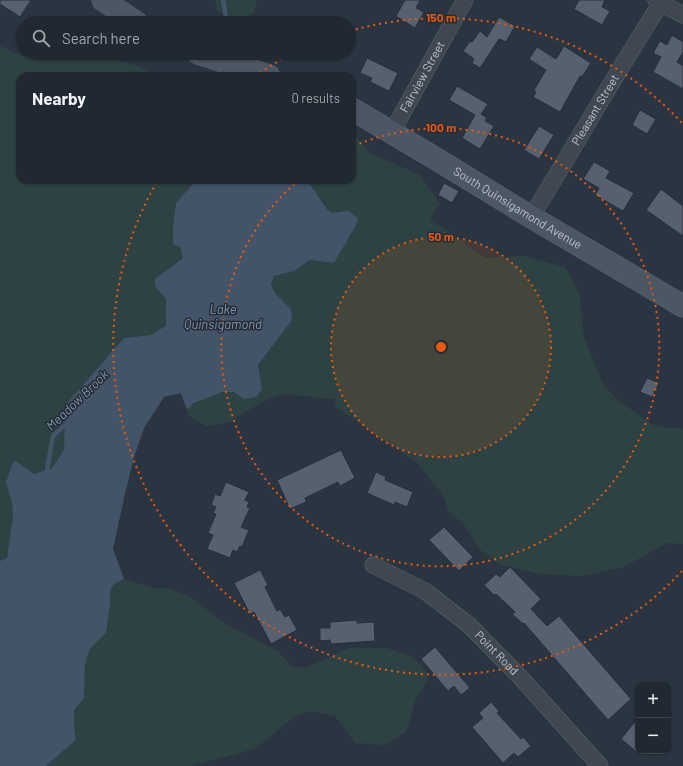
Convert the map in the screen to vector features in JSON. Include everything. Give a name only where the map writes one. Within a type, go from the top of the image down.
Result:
[{"type":"main road","points":[[107,1],[127,16]]},
{"type":"main road","points":[[220,60],[257,72]]},
{"type":"main road","name":"South Quinsigamond Avenue","points":[[356,111],[531,217],[682,303]]},
{"type":"street","name":"Fairview Street","points":[[392,132],[465,0]]},
{"type":"street","points":[[658,1],[683,15]]},
{"type":"street","name":"Pleasant Street","points":[[531,217],[573,149],[658,1]]},
{"type":"street","name":"Point Road","points":[[373,565],[424,591],[469,625],[522,679],[600,766]]},
{"type":"green space","points":[[215,0],[257,0],[254,13],[248,16],[226,16],[217,11]]},
{"type":"green space","points":[[0,46],[16,53],[16,60],[115,60],[135,65],[150,72],[16,72],[16,184],[193,184],[176,203],[180,247],[183,258],[174,265],[155,286],[166,299],[166,324],[153,335],[124,338],[68,402],[65,414],[64,450],[52,468],[34,474],[14,461],[6,482],[12,503],[13,515],[7,558],[0,561]]},
{"type":"green space","points":[[356,136],[371,154],[419,174],[440,203],[430,219],[486,258],[523,256],[565,267],[579,292],[584,337],[603,384],[616,399],[655,426],[683,429],[683,544],[667,543],[624,567],[582,576],[539,574],[499,564],[479,549],[465,526],[448,510],[443,495],[416,462],[336,407],[334,398],[330,399],[286,394],[267,399],[228,423],[206,426],[189,416],[187,410],[203,399],[232,392],[262,389],[258,365],[292,320],[291,309],[275,293],[271,285],[275,276],[294,271],[310,260],[334,263],[332,213],[327,209],[310,184],[356,184]]},
{"type":"green space","points":[[124,579],[157,589],[169,588],[192,598],[222,622],[278,651],[291,666],[305,668],[349,648],[387,648],[413,657],[427,673],[426,684],[416,699],[406,732],[384,745],[355,743],[335,716],[312,711],[297,715],[254,749],[191,766],[46,766],[76,740],[74,710],[84,698],[85,664],[90,649],[106,633],[110,604],[110,591],[114,584]]},
{"type":"water","name":"Lake Quinsigamond","points":[[193,184],[310,184],[327,209],[332,213],[349,211],[358,218],[356,225],[334,263],[310,260],[294,271],[274,276],[271,285],[275,293],[291,309],[292,320],[258,365],[262,389],[256,397],[244,399],[234,392],[223,392],[194,403],[187,410],[181,393],[164,397],[144,428],[134,457],[113,549],[124,579],[114,584],[110,591],[110,604],[106,633],[90,649],[85,664],[84,698],[74,710],[76,740],[46,766],[0,766],[0,561],[7,558],[13,515],[12,503],[6,482],[14,460],[34,474],[52,468],[64,450],[65,414],[68,402],[124,338],[152,335],[166,325],[166,299],[155,286],[155,279],[183,258],[180,247],[173,244],[173,227],[176,203]]},
{"type":"building","points":[[0,0],[31,0],[21,16],[0,4]]},
{"type":"building","points":[[405,0],[420,0],[416,8],[424,12],[415,28],[396,16]]},
{"type":"building","points":[[579,0],[605,0],[602,7],[610,11],[602,25],[574,9]]},
{"type":"building","points":[[499,17],[515,26],[506,42],[499,39],[480,68],[472,63],[474,59],[463,51],[480,31],[487,37]]},
{"type":"building","points":[[672,35],[683,42],[683,52],[677,62],[683,66],[683,89],[653,72],[661,57],[653,53],[660,41],[667,45]]},
{"type":"building","points":[[564,46],[591,63],[582,77],[580,76],[560,112],[533,97],[536,92],[534,90],[546,70],[529,59],[537,47],[556,59]]},
{"type":"building","points":[[367,58],[398,73],[389,91],[370,82],[372,78],[360,73]]},
{"type":"building","points":[[457,86],[488,104],[481,114],[487,118],[485,121],[494,126],[480,149],[462,138],[475,115],[449,100]]},
{"type":"building","points":[[640,110],[656,119],[647,134],[632,125]]},
{"type":"building","points":[[539,126],[554,135],[539,159],[524,150]]},
{"type":"building","points":[[594,162],[610,171],[606,178],[634,193],[623,211],[595,195],[599,188],[583,179]]},
{"type":"building","points":[[444,183],[459,191],[452,203],[438,195]]},
{"type":"building","points":[[661,189],[683,206],[683,236],[646,210]]},
{"type":"building","points":[[647,378],[659,383],[652,397],[640,392]]},
{"type":"building","points":[[341,450],[355,478],[340,486],[338,482],[305,498],[306,502],[290,509],[277,480]]},
{"type":"building","points":[[376,472],[386,477],[385,480],[413,492],[407,507],[395,502],[394,505],[367,493]]},
{"type":"building","points":[[226,482],[249,492],[245,500],[249,502],[247,507],[250,508],[241,527],[249,530],[242,547],[240,546],[237,552],[233,550],[230,558],[207,549],[213,535],[208,533],[216,514],[213,513],[216,507],[211,505],[215,494],[220,496]]},
{"type":"building","points":[[444,527],[473,557],[459,571],[429,540]]},
{"type":"building","points":[[510,567],[541,599],[531,609],[547,626],[559,616],[631,699],[608,720],[524,623],[523,624],[512,614],[515,612],[484,585],[496,574],[500,577]]},
{"type":"building","points":[[260,570],[268,585],[265,587],[277,611],[280,609],[285,617],[289,615],[297,630],[271,644],[254,612],[250,614],[234,583]]},
{"type":"building","points":[[357,620],[357,623],[374,622],[375,641],[331,644],[330,640],[320,641],[320,628],[330,628],[330,622]]},
{"type":"building","points":[[435,647],[470,688],[461,695],[454,686],[448,691],[421,659]]},
{"type":"building","points":[[491,702],[499,711],[497,713],[521,739],[523,737],[531,746],[518,757],[514,753],[503,763],[472,727],[483,718],[479,713]]},
{"type":"building","points":[[635,722],[635,751],[621,739]]},
{"type":"waterway","name":"Meadow Brook","points":[[223,0],[226,16]]},
{"type":"waterway","name":"Meadow Brook","points":[[46,475],[53,436],[70,420]]}]
